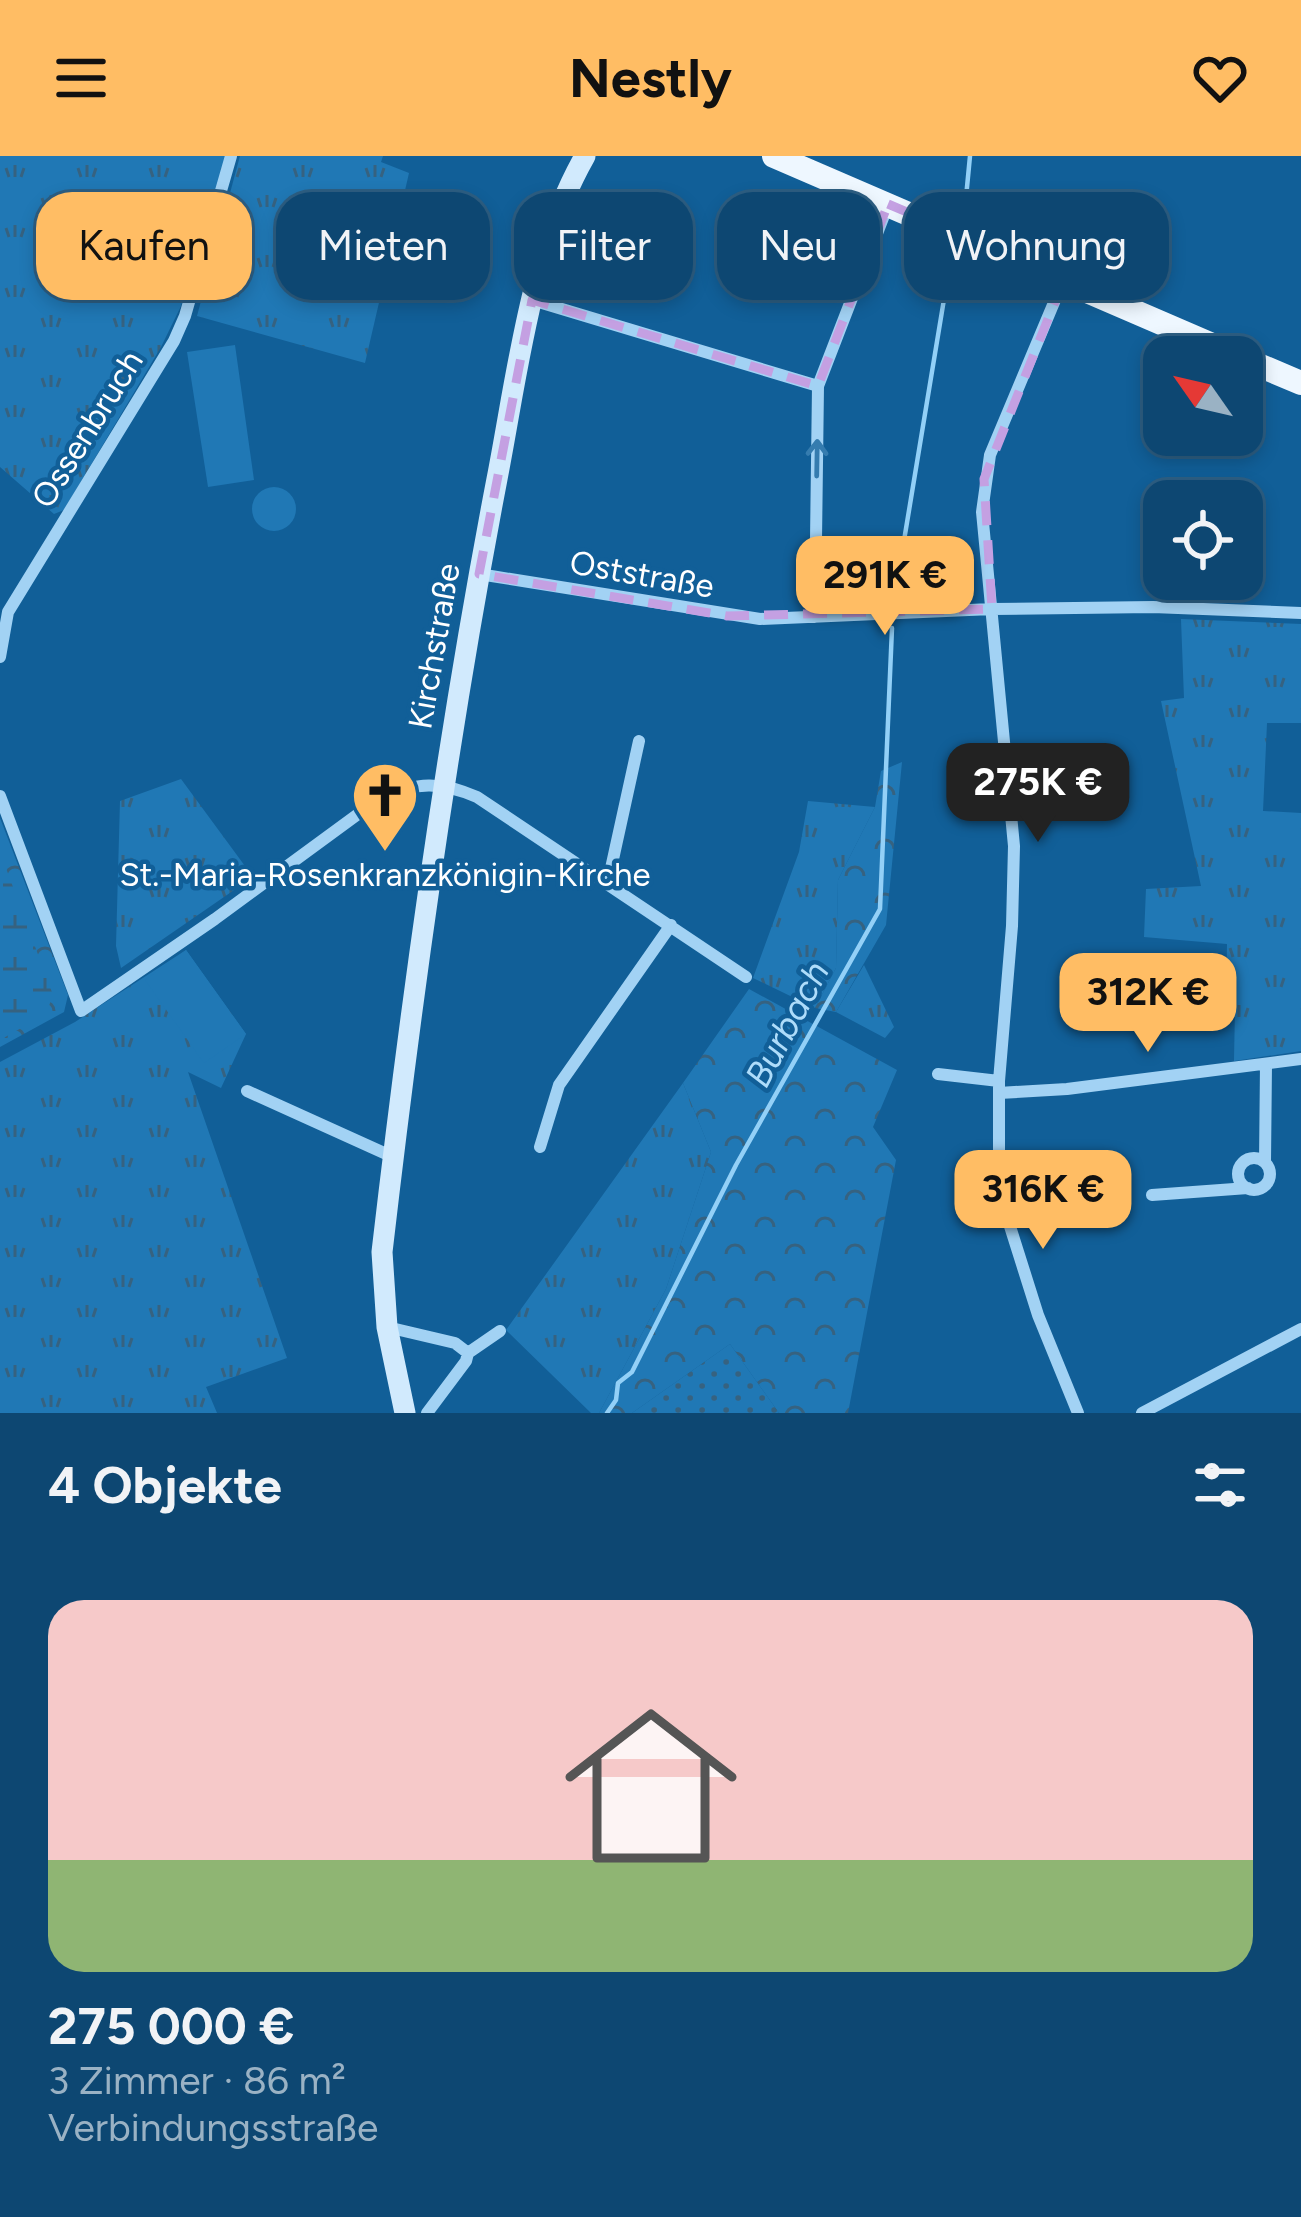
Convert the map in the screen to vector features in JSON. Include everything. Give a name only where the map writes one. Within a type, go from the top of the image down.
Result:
[{"type":"main road","points":[[774,156],[904,210]]},
{"type":"main road","points":[[1111,300],[1192,336]]},
{"type":"main road","points":[[1263,367],[1301,383]]},
{"type":"street","name":"Ossenbruch","points":[[0,657],[8,612],[185,316],[231,156]]},
{"type":"street","name":"Kirchstraße","points":[[569,192],[585,156]]},
{"type":"street","points":[[815,616],[818,386],[889,204]]},
{"type":"street","name":"Kirchstraße","points":[[405,1413],[387,1327],[382,1252],[444,783],[532,300]]},
{"type":"street","points":[[532,300],[818,386]]},
{"type":"street","points":[[1055,300],[990,455],[982,512],[1014,846],[999,1087],[1000,1166],[1008,1220],[1038,1315],[1078,1413]]},
{"type":"street","name":"Oststraße","points":[[479,574],[760,620],[992,609],[1153,607],[1301,613]]},
{"type":"street","points":[[608,881],[639,741]]},
{"type":"street","points":[[0,796],[81,1010],[380,798],[409,785],[444,783],[477,797],[608,881],[746,977]]},
{"type":"street","points":[[540,1147],[560,1085],[671,925]]},
{"type":"street","points":[[938,1074],[999,1087],[1067,1089],[1301,1059]]},
{"type":"street","points":[[1152,1195],[1260,1188],[1268,1181],[1266,1064]]},
{"type":"street","points":[[248,1091],[393,1157]]},
{"type":"street","points":[[1249,1188],[1241,1182],[1240,1168],[1250,1158],[1265,1162]]},
{"type":"street","points":[[387,1327],[455,1343],[468,1353]]},
{"type":"street","points":[[1142,1413],[1301,1329]]},
{"type":"street","points":[[427,1413],[468,1353],[500,1331]]},
{"type":"highlighted area","points":[[888,204],[1064,279],[984,479],[992,609],[727,616],[479,574],[532,300],[818,386]]},
{"type":"green space","points":[[0,156],[227,156],[216,192],[36,192],[36,300],[183,300],[161,347],[64,510],[54,514],[0,467]]},
{"type":"green space","points":[[240,156],[383,156],[381,162],[409,173],[405,192],[276,192],[276,300],[380,300],[365,363],[197,316],[201,300],[252,300],[252,192],[230,192]]},
{"type":"green space","points":[[235,345],[254,480],[208,487],[187,352]]},
{"type":"green space","points":[[274,487],[290,493],[296,509],[290,525],[274,531],[258,525],[252,509],[258,493]]},
{"type":"green space","points":[[1181,619],[1301,624],[1301,723],[1267,723],[1263,811],[1301,813],[1301,1051],[1234,1061],[1235,1010],[1226,1009],[1227,944],[1144,937],[1146,889],[1201,886],[1161,701],[1184,698]]},
{"type":"green space","points":[[902,762],[886,925],[836,1012],[815,1008],[836,968],[838,880],[875,807],[881,771]]},
{"type":"green space","points":[[181,779],[253,877],[121,968],[116,946],[120,801]]},
{"type":"green space","points":[[808,801],[875,807],[838,880],[836,968],[815,1008],[753,978],[799,852]]},
{"type":"green space","points":[[0,818],[68,995],[64,1012],[0,1047]]},
{"type":"green space","points":[[0,852],[53,995],[46,1014],[0,1040]]},
{"type":"green space","points":[[186,950],[246,1034],[221,1088],[188,1072],[287,1358],[206,1387],[217,1413],[0,1413],[0,1062],[75,1022]]},
{"type":"green space","points":[[186,950],[246,1034],[204,1063],[145,980]]},
{"type":"green space","points":[[864,965],[894,1027],[885,1038],[836,1012]]},
{"type":"green space","points":[[749,989],[897,1070],[873,1127],[896,1160],[848,1413],[779,1413],[730,1344],[632,1413],[599,1413],[666,1289],[711,1152],[683,1083]]},
{"type":"green space","points":[[683,1083],[711,1152],[666,1289],[599,1413],[591,1413],[506,1330]]},
{"type":"green space","points":[[730,1344],[779,1413],[632,1413]]},
{"type":"waterway","name":"Burbach","points":[[967,192],[970,156]]},
{"type":"waterway","name":"Burbach","points":[[893,607],[944,300]]},
{"type":"waterway","name":"Burbach","points":[[607,1413],[616,1400],[618,1383],[632,1372],[736,1165],[880,909],[892,628]]},
{"type":"place","name":"St.-Maria-Rosenkranzkönigin-Kirche","points":[[385,854]]}]
